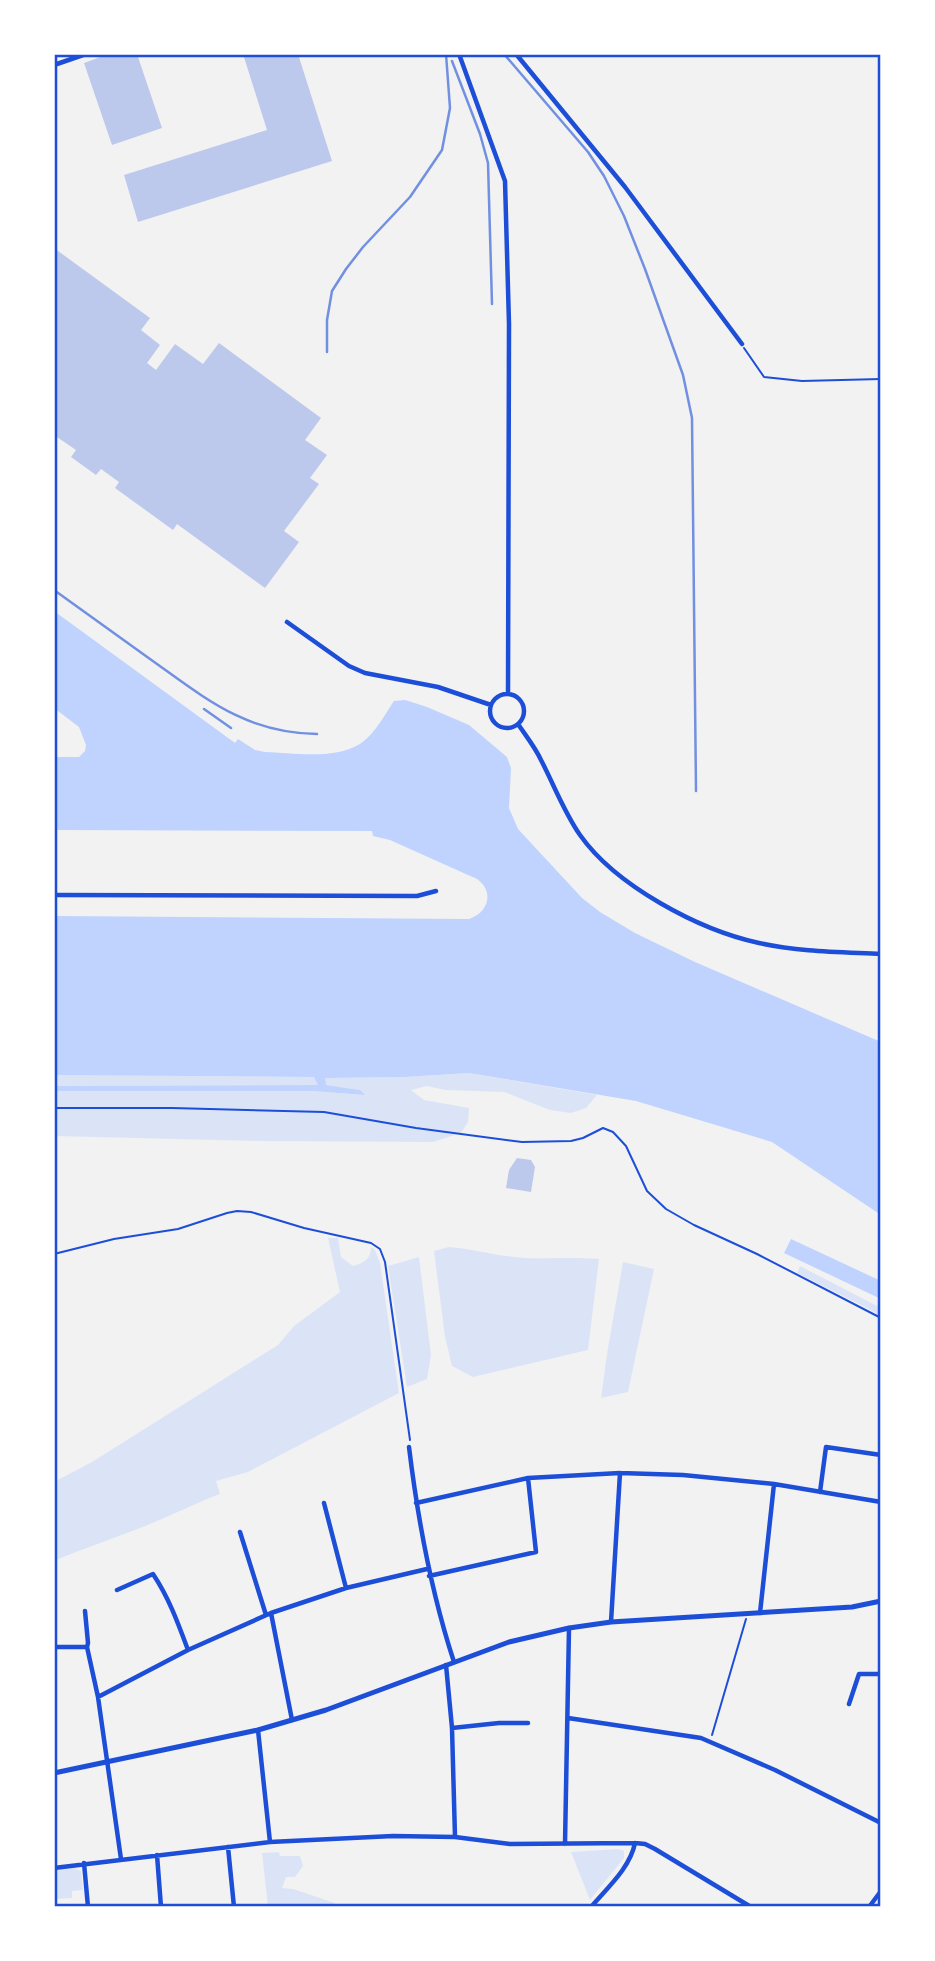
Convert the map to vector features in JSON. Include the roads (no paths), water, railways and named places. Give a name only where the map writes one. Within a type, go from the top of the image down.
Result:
[{"type":"street","points":[[54,65],[86,54]]},
{"type":"street","points":[[459,54],[505,181],[509,324],[508,694]]},
{"type":"street","points":[[516,54],[625,187],[741,344]]},
{"type":"street","points":[[287,622],[349,666],[365,673],[439,687],[491,705]]},
{"type":"street","points":[[508,694],[518,697],[524,705],[524,716],[518,724],[508,728],[498,725],[491,716],[491,705],[496,698],[508,694]]},
{"type":"street","points":[[518,724],[541,760],[580,835],[599,859],[634,887],[664,905],[715,930],[736,937],[792,949],[881,954]]},
{"type":"street","points":[[54,895],[417,897],[436,891]]},
{"type":"street","points":[[409,1447],[427,1569],[454,1662]]},
{"type":"street","points":[[820,1492],[826,1447],[881,1455]]},
{"type":"street","points":[[416,1503],[528,1478],[620,1473],[683,1475],[774,1484],[881,1502]]},
{"type":"street","points":[[611,1622],[620,1473]]},
{"type":"street","points":[[429,1576],[536,1552],[528,1478]]},
{"type":"street","points":[[760,1614],[774,1484]]},
{"type":"street","points":[[324,1503],[346,1588]]},
{"type":"street","points":[[240,1532],[268,1614],[292,1720]]},
{"type":"street","points":[[98,1696],[188,1650],[268,1614],[346,1588],[427,1569]]},
{"type":"street","points":[[117,1590],[153,1574],[175,1612],[188,1650]]},
{"type":"street","points":[[54,1773],[258,1730],[326,1710],[509,1642],[569,1628],[611,1622],[852,1607],[881,1601]]},
{"type":"street","points":[[85,1611],[89,1643],[87,1647],[98,1696],[121,1859]]},
{"type":"street","points":[[565,1844],[569,1628]]},
{"type":"street","points":[[54,1647],[87,1647]]},
{"type":"street","points":[[446,1665],[452,1728],[456,1838]]},
{"type":"street","points":[[849,1704],[859,1674],[881,1674]]},
{"type":"street","points":[[568,1718],[701,1738],[775,1770],[881,1823]]},
{"type":"street","points":[[452,1728],[528,1723]]},
{"type":"street","points":[[258,1730],[270,1842]]},
{"type":"street","points":[[54,1868],[270,1842],[393,1836],[456,1838],[510,1844],[635,1843],[655,1849],[751,1907]]},
{"type":"street","points":[[591,1907],[628,1864],[635,1843]]},
{"type":"street","points":[[228,1847],[234,1907]]},
{"type":"street","points":[[158,1855],[161,1907]]},
{"type":"street","points":[[84,1863],[88,1907]]},
{"type":"street","points":[[869,1907],[881,1891]]},
{"type":"water","points":[[54,611],[235,743],[238,739],[255,750],[303,754],[344,751],[355,747],[369,736],[394,701],[405,700],[427,707],[469,725],[507,757],[511,768],[509,808],[518,829],[582,898],[600,912],[635,933],[695,962],[881,1042],[881,1215],[772,1142],[636,1101],[469,1073],[325,1078],[326,1085],[360,1090],[365,1095],[312,1091],[54,1091],[54,1086],[318,1085],[314,1077],[54,1075],[54,916],[469,919],[485,907],[487,896],[483,884],[477,879],[390,840],[373,836],[372,831],[54,830],[54,757],[79,757],[85,751],[86,745],[79,727],[54,708]]},
{"type":"water","points":[[791,1239],[881,1281],[881,1299],[784,1253]]},
{"type":"railway","points":[[327,352],[327,320],[332,291],[363,247],[410,197],[442,150],[450,108],[446,54]]},
{"type":"railway","points":[[504,54],[588,152],[604,176],[624,216],[683,375],[692,418],[696,791]]},
{"type":"railway","points":[[452,61],[480,134],[488,163],[492,304]]},
{"type":"railway","points":[[54,590],[189,687],[227,711],[268,727],[317,734]]},
{"type":"railway","points":[[204,709],[231,728]]}]
